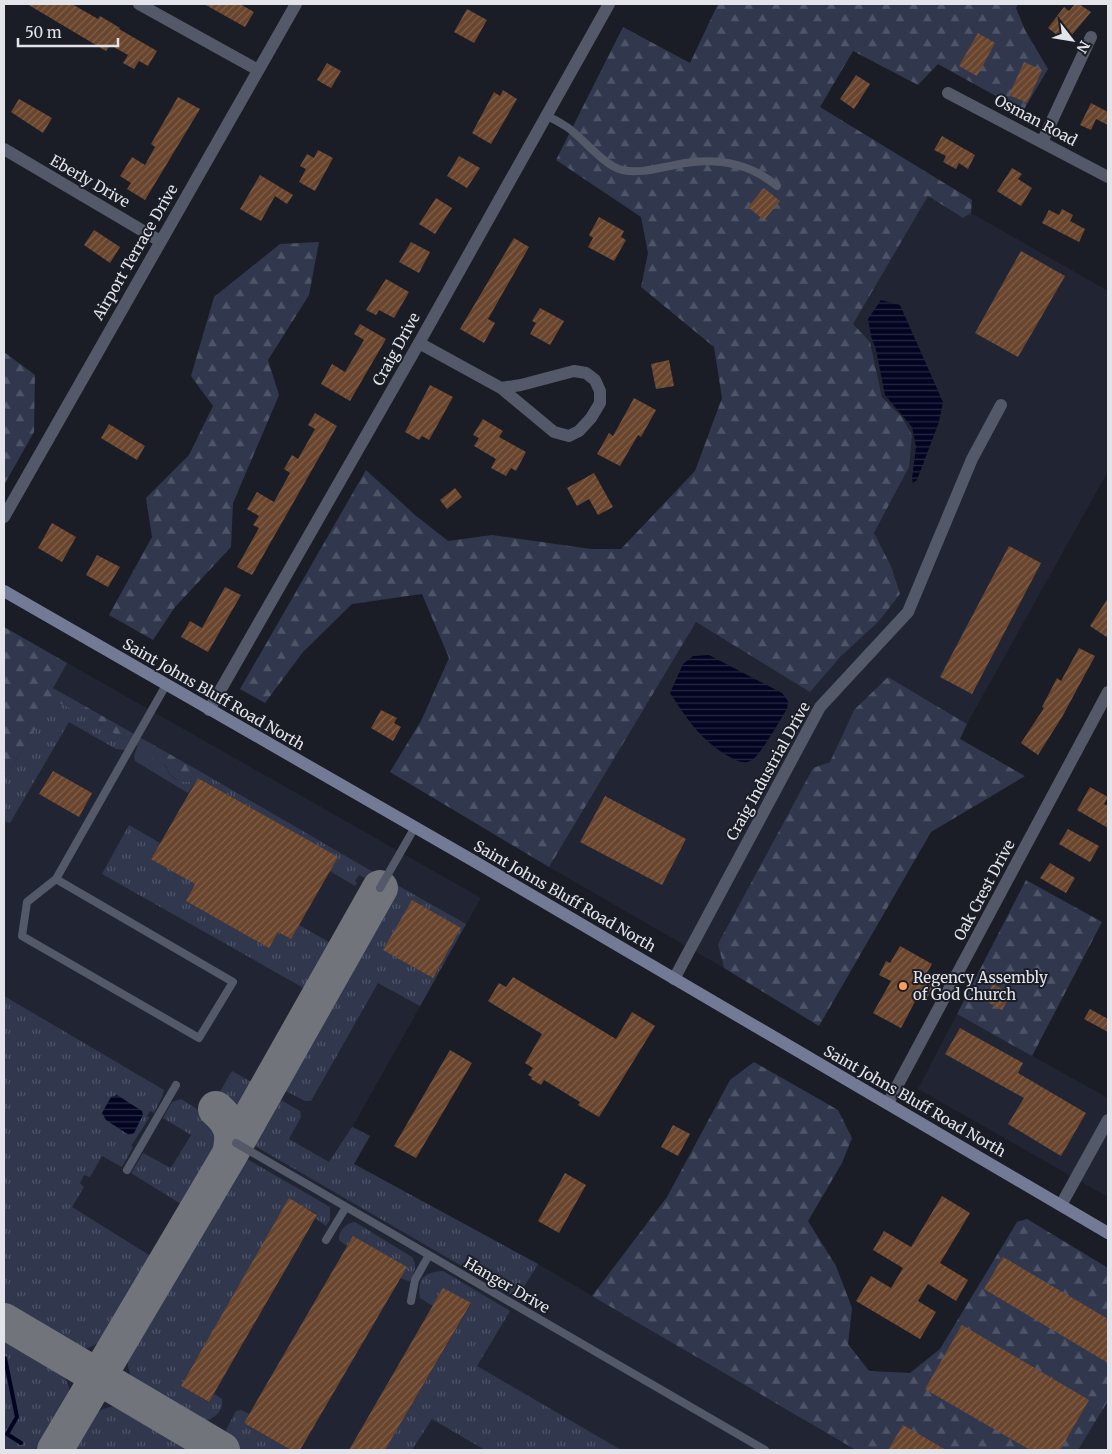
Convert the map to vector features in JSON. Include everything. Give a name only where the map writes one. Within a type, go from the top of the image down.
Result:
[{"type":"main road","name":"Saint Johns Bluff Road North","points":[[4,591],[415,828],[1108,1233]]},
{"type":"street","points":[[139,4],[258,70]]},
{"type":"street","name":"Airport Terrace Drive","points":[[4,517],[296,4]]},
{"type":"street","name":"Craig Drive","points":[[209,710],[419,343],[609,4]]},
{"type":"street","points":[[1042,142],[1091,37]]},
{"type":"street","name":"Osman Road","points":[[948,93],[1108,177]]},
{"type":"street","name":"Eberly Drive","points":[[4,149],[160,241]]},
{"type":"street","points":[[419,343],[501,388],[554,432],[569,436],[579,431],[591,418],[600,403],[600,391],[595,380],[586,373],[574,371],[522,385],[501,388]]},
{"type":"street","name":"Craig Industrial Drive","points":[[674,979],[820,708],[841,682],[908,612],[972,459],[1001,405]]},
{"type":"street","name":"Oak Crest Drive","points":[[888,1104],[1108,692]]},
{"type":"street","points":[[1061,1205],[1108,1120]]},
{"type":"lane","points":[[547,116],[567,127],[606,161],[621,170],[650,171],[698,160],[723,161],[766,178],[776,186]]},
{"type":"lane","points":[[56,879],[233,982],[198,1038],[22,936],[27,902],[56,879],[166,685]]},
{"type":"lane","points":[[380,888],[415,828]]},
{"type":"lane","points":[[127,1170],[176,1086]]},
{"type":"lane","name":"Hanger Drive","points":[[236,1143],[765,1450]]},
{"type":"lane","points":[[326,1240],[346,1207]]},
{"type":"lane","points":[[411,1301],[415,1280],[429,1255]]},
{"type":"shaded area","points":[[928,196],[963,218],[971,213],[1108,291],[1108,471],[967,724],[888,677],[854,710],[830,762],[813,768],[718,944],[724,968],[549,867],[696,622],[810,691],[841,656],[891,566],[874,533],[909,467],[901,416],[882,397],[870,342],[852,324]]},
{"type":"shaded area","points":[[881,300],[900,305],[943,402],[939,422],[917,480],[913,483],[916,447],[912,427],[885,395],[868,319]]},
{"type":"shaded area","points":[[4,627],[481,898],[353,1126],[370,1136],[354,1164],[538,1264],[856,1450],[4,1450]]},
{"type":"shaded area","points":[[709,655],[782,693],[788,701],[787,709],[771,736],[752,760],[741,762],[735,760],[711,745],[689,721],[670,693],[683,664],[693,656]]},
{"type":"shaded area","points":[[957,1014],[1108,1098],[1108,1197],[918,1089]]},
{"type":"shaded area","points":[[117,1095],[142,1111],[143,1115],[134,1133],[129,1135],[106,1120],[102,1113],[111,1097]]},
{"type":"shaded area","points":[[1108,1401],[1108,1450],[1078,1450]]},
{"type":"green space","points":[[718,4],[1018,4],[1016,8],[1025,30],[1048,69],[1023,111],[938,64],[918,85],[853,51],[820,107],[972,200],[971,213],[963,218],[928,196],[853,324],[870,342],[882,397],[901,416],[912,435],[909,467],[874,533],[891,566],[900,594],[878,622],[841,656],[810,692],[696,622],[549,867],[390,772],[422,719],[449,658],[422,594],[352,604],[303,652],[265,703],[240,689],[366,470],[415,515],[448,541],[492,535],[591,549],[621,549],[695,471],[722,398],[714,347],[641,287],[648,253],[641,217],[556,160],[623,27],[690,63]]},
{"type":"green space","points":[[319,242],[309,295],[268,360],[279,395],[233,503],[231,547],[175,607],[153,640],[109,615],[152,537],[146,498],[189,455],[213,406],[191,376],[214,297],[280,244]]},
{"type":"green space","points":[[4,352],[35,375],[34,432],[4,485]]},
{"type":"green space","points":[[4,627],[67,663],[53,688],[201,772],[196,781],[179,781],[170,775],[166,766],[148,755],[131,740],[121,738],[93,719],[53,700],[9,770],[4,771]]},
{"type":"green space","points":[[888,677],[967,724],[960,739],[1025,776],[931,832],[819,1026],[724,968],[718,944],[813,768],[830,762],[854,710]]},
{"type":"green space","points":[[53,699],[93,719],[121,738],[131,740],[125,750],[116,749],[69,722],[10,823],[4,821],[4,771],[9,770],[20,754]]},
{"type":"green space","points":[[138,745],[165,766],[169,774],[175,779],[196,781],[188,793],[135,761],[134,756]]},
{"type":"green space","points":[[201,772],[380,876],[375,886],[367,887],[365,885],[368,880],[359,875],[355,881],[357,883],[355,886],[330,871],[337,857],[197,777]]},
{"type":"green space","points":[[129,825],[160,843],[151,858],[195,884],[186,901],[269,948],[278,932],[291,939],[299,925],[334,945],[309,991],[102,874]]},
{"type":"green space","points":[[1026,880],[1102,922],[1032,1056],[957,1014]]},
{"type":"green space","points":[[390,881],[466,924],[420,1006],[378,983],[311,1101],[305,1101],[286,1091],[283,1082],[385,901],[383,896]],"holes":[[[412,900],[461,928],[433,978],[384,950]]]},
{"type":"green space","points":[[4,996],[164,1090],[154,1113],[150,1111],[147,1116],[149,1118],[131,1146],[133,1147],[122,1167],[102,1156],[90,1177],[84,1175],[80,1183],[84,1187],[72,1207],[149,1255],[151,1267],[121,1318],[101,1341],[89,1347],[78,1349],[62,1343],[4,1308]]},
{"type":"green space","points":[[754,1062],[838,1110],[852,1138],[842,1163],[808,1221],[836,1266],[852,1308],[848,1344],[869,1371],[910,1373],[940,1349],[1017,1222],[1027,1219],[1108,1268],[1108,1401],[1078,1450],[856,1450],[592,1296],[667,1197],[730,1080]]},
{"type":"green space","points":[[232,1071],[255,1084],[242,1110],[219,1098],[218,1095]]},
{"type":"green space","points":[[181,1099],[210,1120],[219,1135],[220,1143],[219,1153],[190,1200],[181,1204],[131,1173],[143,1153],[171,1168],[191,1135],[163,1118],[172,1102]]},
{"type":"green space","points":[[279,1099],[300,1111],[301,1117],[289,1139],[329,1162],[352,1127],[370,1136],[354,1164],[538,1264],[517,1298],[255,1146],[251,1138],[272,1101]]},
{"type":"green space","points":[[241,1159],[247,1159],[330,1207],[330,1220],[326,1226],[315,1218],[317,1214],[289,1199],[181,1386],[208,1402],[214,1394],[222,1399],[221,1409],[215,1416],[206,1421],[196,1423],[143,1391],[133,1382],[128,1367],[128,1356],[134,1341]]},
{"type":"green space","points":[[355,1222],[412,1257],[415,1268],[411,1280],[400,1278],[406,1267],[353,1236],[347,1246],[339,1240],[343,1228]]},
{"type":"green space","points":[[443,1271],[510,1311],[477,1366],[621,1450],[485,1450],[432,1419],[412,1450],[385,1450],[471,1304],[443,1288],[433,1306],[420,1298],[419,1291],[423,1278],[431,1273]]},
{"type":"green space","points":[[4,1334],[35,1352],[57,1368],[69,1387],[69,1398],[65,1412],[43,1450],[4,1450]]},
{"type":"green space","points":[[117,1406],[132,1409],[201,1450],[67,1450],[86,1420],[99,1411]]},
{"type":"green space","points":[[241,1410],[249,1414],[244,1423],[291,1450],[243,1450],[232,1444],[226,1430],[236,1411]]},
{"type":"building","points":[[27,4],[72,4],[98,19],[100,16],[157,51],[148,66],[139,61],[134,69],[123,63],[128,55],[110,45],[106,51]]},
{"type":"building","points":[[204,4],[240,4],[254,12],[245,27]]},
{"type":"building","points":[[1075,4],[1079,4],[1091,12],[1066,42],[1048,28],[1064,7],[1069,11]]},
{"type":"building","points":[[467,9],[487,20],[474,43],[454,32]]},
{"type":"building","points":[[978,33],[995,43],[977,76],[959,66]]},
{"type":"building","points":[[1024,62],[1042,70],[1027,103],[1009,95]]},
{"type":"building","points":[[327,63],[341,71],[331,88],[317,80]]},
{"type":"building","points":[[856,75],[870,84],[854,109],[840,99]]},
{"type":"building","points":[[503,90],[517,99],[491,144],[472,133],[494,92],[500,96]]},
{"type":"building","points":[[178,97],[200,109],[145,200],[127,189],[131,183],[120,176],[132,157],[145,165],[155,147],[151,144]]},
{"type":"building","points":[[19,99],[52,118],[43,133],[11,112]]},
{"type":"building","points":[[1091,103],[1108,112],[1108,125],[1096,119],[1091,130],[1080,125]]},
{"type":"building","points":[[942,136],[975,155],[968,169],[959,163],[956,169],[943,162],[946,156],[934,150]]},
{"type":"building","points":[[318,150],[333,158],[315,191],[299,182],[306,169],[300,166],[307,154],[314,158]]},
{"type":"building","points":[[459,156],[480,168],[467,188],[447,176]]},
{"type":"building","points":[[1012,168],[1022,174],[1018,179],[1032,188],[1021,206],[997,191]]},
{"type":"building","points":[[260,175],[293,195],[287,204],[275,196],[261,221],[240,209]]},
{"type":"building","points":[[764,188],[780,201],[764,220],[748,207]]},
{"type":"building","points":[[436,198],[452,208],[435,234],[419,224]]},
{"type":"building","points":[[1062,209],[1073,215],[1070,221],[1085,229],[1079,242],[1042,223],[1049,210],[1059,215]]},
{"type":"building","points":[[599,217],[624,231],[621,237],[626,240],[614,261],[588,247],[593,238],[589,235]]},
{"type":"building","points":[[94,230],[120,247],[110,263],[84,245]]},
{"type":"building","points":[[514,238],[529,247],[488,319],[495,323],[484,343],[460,329]]},
{"type":"building","points":[[411,242],[430,252],[419,273],[399,262]]},
{"type":"building","points":[[1021,251],[1065,276],[1018,357],[975,333]]},
{"type":"building","points":[[386,279],[409,292],[394,318],[379,310],[376,315],[366,310]]},
{"type":"building","points":[[540,308],[564,321],[550,345],[530,334],[536,323],[532,321]]},
{"type":"building","points":[[360,324],[386,339],[350,401],[321,384],[332,364],[345,372],[364,340],[354,334]]},
{"type":"building","points":[[669,360],[674,386],[656,389],[651,364]]},
{"type":"building","points":[[430,385],[453,397],[429,440],[422,436],[419,440],[405,432]]},
{"type":"building","points":[[634,398],[656,410],[641,437],[638,435],[620,466],[597,454],[609,433],[613,436]]},
{"type":"building","points":[[315,413],[337,426],[252,575],[237,567],[259,528],[253,525],[259,516],[247,509],[257,492],[274,502],[290,473],[284,469],[292,455],[298,459],[315,429],[308,425]]},
{"type":"building","points":[[483,419],[503,431],[499,437],[526,452],[516,471],[511,468],[506,476],[491,468],[496,459],[474,446],[479,438],[473,435]]},
{"type":"building","points":[[109,424],[145,446],[137,460],[101,438]]},
{"type":"building","points":[[594,473],[613,507],[598,515],[589,499],[577,506],[567,488]]},
{"type":"building","points":[[455,488],[462,497],[447,509],[440,500]]},
{"type":"building","points":[[52,523],[76,537],[62,562],[38,548]]},
{"type":"building","points":[[1009,546],[1041,563],[972,694],[940,677]]},
{"type":"building","points":[[97,555],[120,567],[108,587],[86,575]]},
{"type":"building","points":[[225,587],[241,595],[208,652],[181,637],[190,621],[202,628]]},
{"type":"building","points":[[1108,598],[1108,638],[1090,626]]},
{"type":"building","points":[[1079,648],[1095,656],[1062,717],[1038,755],[1021,743],[1044,708],[1042,707],[1057,678],[1061,681]]},
{"type":"building","points":[[381,710],[397,718],[394,723],[401,727],[393,741],[371,728]]},
{"type":"building","points":[[53,771],[92,793],[79,817],[39,794]]},
{"type":"building","points":[[198,778],[338,857],[291,939],[278,932],[269,948],[186,901],[195,884],[151,859]]},
{"type":"building","points":[[1090,787],[1108,797],[1104,804],[1108,806],[1108,828],[1077,810]]},
{"type":"building","points":[[605,796],[686,839],[662,885],[580,842]]},
{"type":"building","points":[[1068,829],[1099,846],[1090,862],[1059,844]]},
{"type":"building","points":[[1050,863],[1075,878],[1066,893],[1040,878]]},
{"type":"building","points":[[412,900],[461,928],[433,978],[383,950]]},
{"type":"building","points":[[900,946],[932,964],[925,976],[936,982],[927,998],[919,994],[901,1028],[873,1013],[891,981],[879,975],[886,961],[890,963]]},
{"type":"building","points":[[513,977],[616,1039],[632,1012],[655,1026],[599,1117],[578,1105],[580,1102],[544,1080],[541,1085],[528,1075],[533,1068],[525,1063],[542,1034],[488,1001],[499,983],[506,987]]},
{"type":"building","points":[[993,984],[1011,994],[1002,1010],[984,1000]]},
{"type":"building","points":[[1090,1009],[1108,1019],[1108,1032],[1084,1019]]},
{"type":"building","points":[[960,1028],[1023,1063],[1018,1073],[1086,1113],[1061,1156],[1008,1124],[1024,1098],[945,1054]]},
{"type":"building","points":[[450,1050],[472,1063],[416,1158],[394,1146]]},
{"type":"building","points":[[673,1125],[690,1134],[678,1156],[661,1147]]},
{"type":"building","points":[[565,1173],[586,1185],[559,1233],[538,1221]]},
{"type":"building","points":[[942,1196],[970,1213],[940,1263],[968,1280],[956,1301],[928,1284],[918,1301],[936,1312],[920,1339],[856,1301],[871,1276],[891,1288],[903,1268],[873,1250],[884,1231],[911,1247]]},
{"type":"building","points":[[289,1198],[317,1215],[209,1402],[181,1386]]},
{"type":"building","points":[[353,1236],[407,1267],[300,1450],[291,1450],[244,1423]]},
{"type":"building","points":[[1003,1257],[1108,1319],[1108,1363],[984,1289]]},
{"type":"building","points":[[443,1288],[471,1303],[385,1450],[349,1450]]},
{"type":"building","points":[[962,1325],[1089,1400],[1060,1450],[1030,1450],[925,1389]]},
{"type":"building","points":[[903,1425],[946,1450],[888,1450]]},
{"type":"waterway","points":[[5,1358],[17,1417],[7,1434],[21,1443]]},
{"type":"taxiway","points":[[55,1450],[230,1154],[380,888]]},
{"type":"taxiway","points":[[216,1109],[226,1119],[231,1129],[230,1154]]},
{"type":"taxiway","points":[[4,1321],[222,1450]]},
{"type":"place","name":"Regency Assembly of God Church","points":[[903,986]]}]
